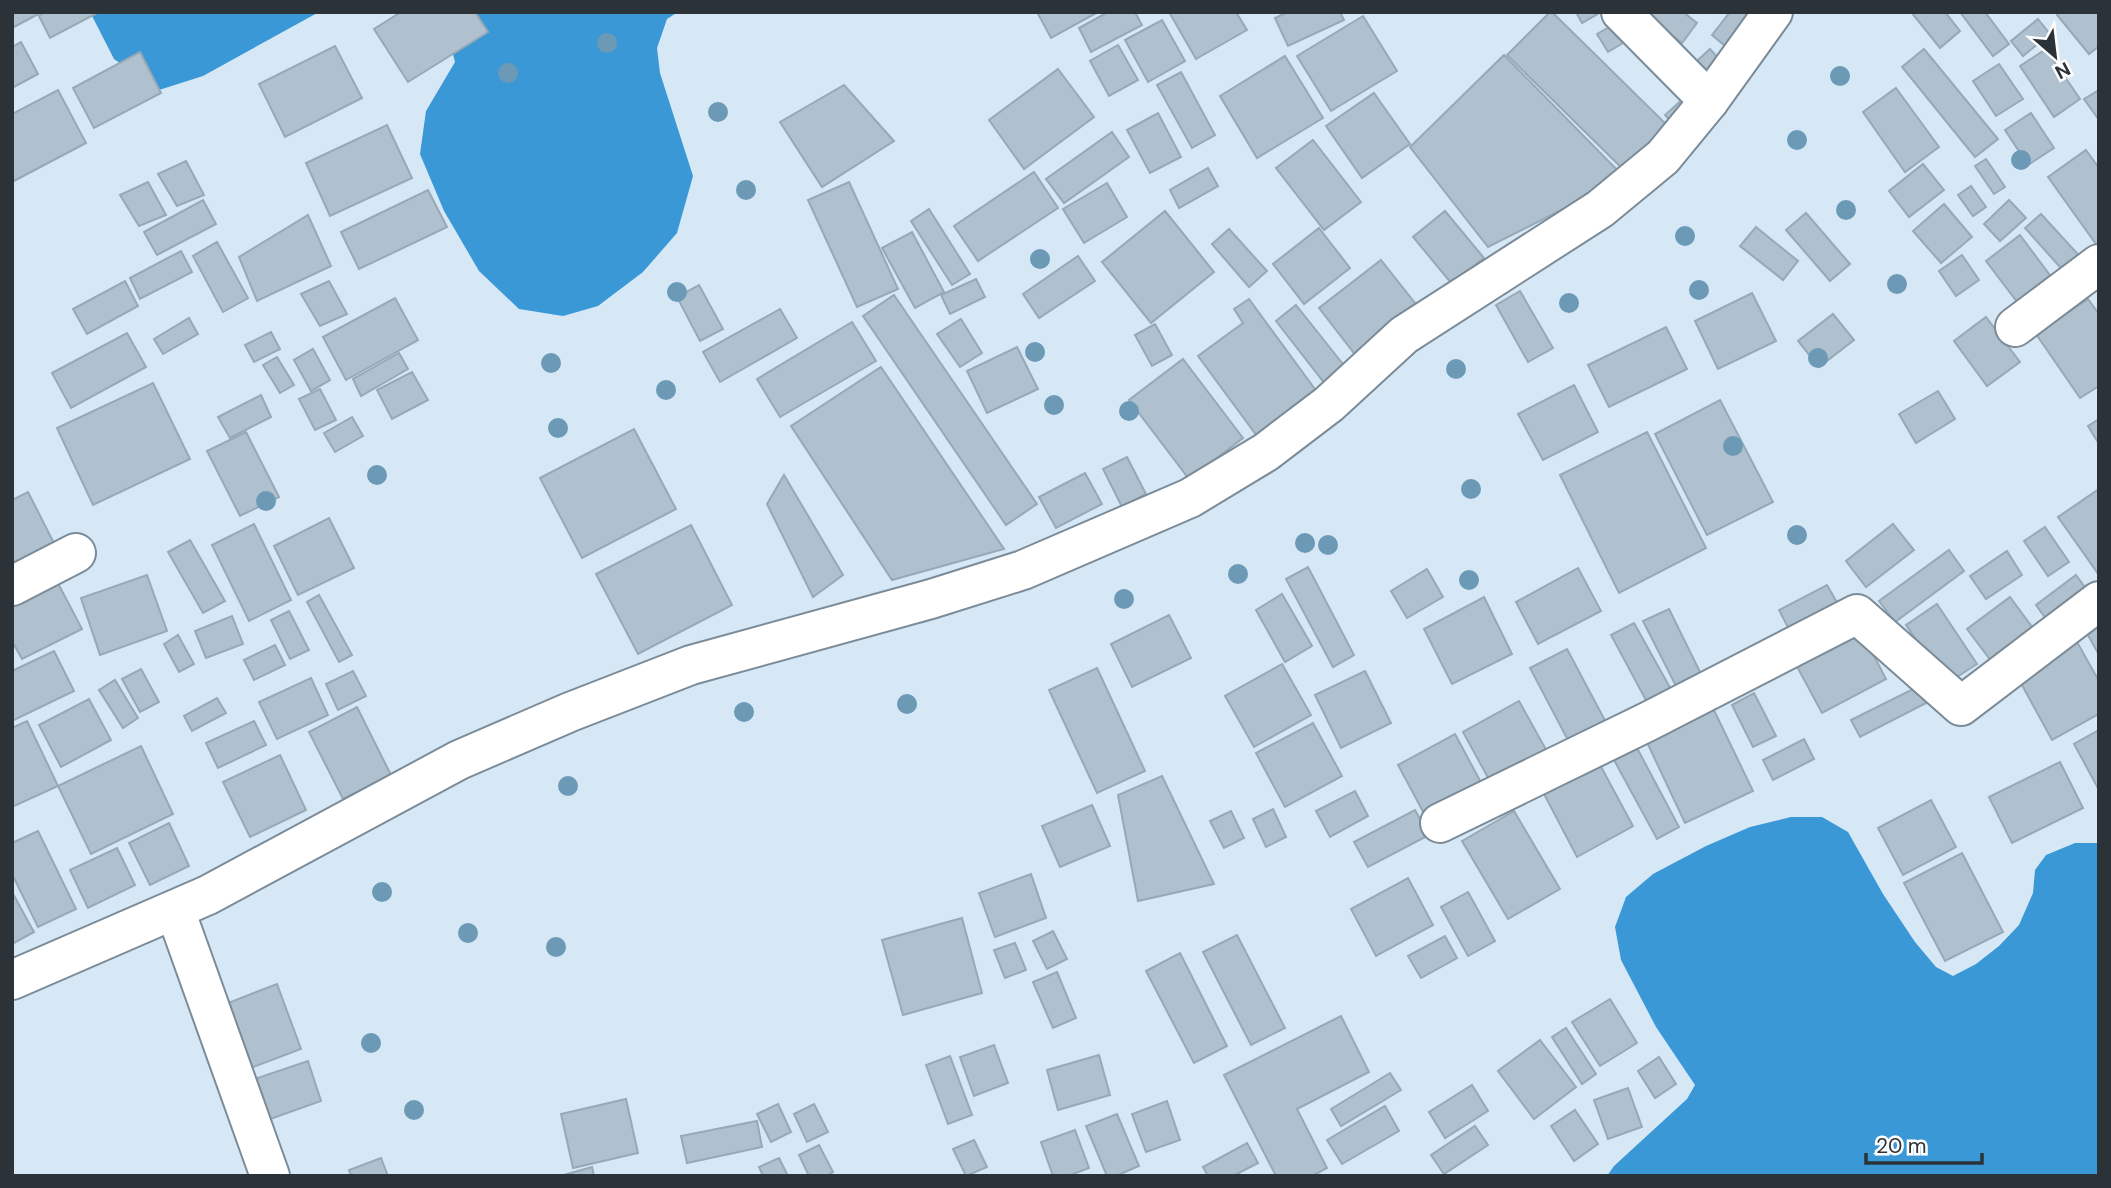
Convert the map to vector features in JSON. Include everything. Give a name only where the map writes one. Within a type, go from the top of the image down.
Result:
[{"type":"street","points":[[1621,12],[1709,101]]},
{"type":"street","points":[[12,980],[208,895],[458,760],[570,712],[691,665],[931,599],[1023,570],[1190,498],[1276,444],[1329,404],[1404,335],[1600,209],[1663,157],[1709,101],[1773,12]]},
{"type":"street","points":[[2015,327],[2099,264]]},
{"type":"street","points":[[12,586],[76,553]]},
{"type":"street","points":[[1440,823],[1649,721],[1857,614],[1961,706],[2099,601]]},
{"type":"street","points":[[175,910],[270,1176]]},
{"type":"water","points":[[90,12],[319,12],[203,76],[159,90],[114,59]]},
{"type":"water","points":[[432,12],[678,12],[667,19],[657,48],[660,73],[693,176],[677,233],[643,272],[598,306],[563,316],[519,309],[479,271],[444,211],[420,154],[426,111],[455,62],[445,24]]},
{"type":"water","points":[[1791,817],[1822,817],[1848,832],[1883,894],[1915,942],[1936,967],[1953,976],[1976,964],[1999,946],[2019,925],[2033,893],[2035,870],[2046,855],[2075,843],[2099,843],[2099,1175],[1607,1176],[1614,1166],[1687,1099],[1695,1085],[1656,1027],[1621,960],[1615,927],[1626,897],[1653,874],[1706,846],[1750,827]]},
{"type":"building","points":[[12,12],[42,12],[12,28]]},
{"type":"building","points":[[45,12],[99,12],[50,38],[39,16]]},
{"type":"building","points":[[401,12],[475,12],[488,32],[408,82],[374,29]]},
{"type":"building","points":[[1037,12],[1098,12],[1051,38]]},
{"type":"building","points":[[1108,12],[1135,12],[1142,25],[1091,52],[1079,28]]},
{"type":"building","points":[[1169,12],[1236,12],[1247,30],[1196,59]]},
{"type":"building","points":[[1288,12],[1340,12],[1344,20],[1288,46],[1275,18]]},
{"type":"building","points":[[1550,12],[1674,132],[1630,176],[1507,55]]},
{"type":"building","points":[[1576,12],[1601,12],[1582,23]]},
{"type":"building","points":[[1642,12],[1683,12],[1697,23],[1682,43]]},
{"type":"building","points":[[1730,12],[1771,12],[1736,55],[1712,35]]},
{"type":"building","points":[[1911,12],[1945,12],[1960,31],[1940,48]]},
{"type":"building","points":[[1960,12],[1985,12],[2009,44],[1993,56]]},
{"type":"building","points":[[2061,12],[2099,12],[2099,46],[2089,54],[2057,15]]},
{"type":"building","points":[[1363,16],[1397,71],[1331,111],[1297,56]]},
{"type":"building","points":[[2038,19],[2050,34],[2023,56],[2011,41]]},
{"type":"building","points":[[1162,20],[1185,61],[1148,82],[1125,40]]},
{"type":"building","points":[[1618,22],[1628,40],[1608,52],[1597,34]]},
{"type":"building","points":[[21,42],[38,74],[12,88],[12,47]]},
{"type":"building","points":[[1118,45],[1138,80],[1109,96],[1090,61]]},
{"type":"building","points":[[335,46],[362,98],[285,137],[259,84]]},
{"type":"building","points":[[1710,49],[1725,66],[1703,87],[1687,70]]},
{"type":"building","points":[[1924,49],[1998,139],[1975,157],[1902,67]]},
{"type":"building","points":[[2046,49],[2080,99],[2054,117],[2020,66]]},
{"type":"building","points":[[140,52],[161,93],[94,128],[73,88]]},
{"type":"building","points":[[1504,55],[1625,178],[1488,247],[1410,147]]},
{"type":"building","points":[[1285,56],[1323,118],[1257,158],[1220,96]]},
{"type":"building","points":[[1999,64],[2023,99],[1996,116],[1973,81]]},
{"type":"building","points":[[1058,69],[1094,117],[1024,169],[989,120]]},
{"type":"building","points":[[1181,72],[1215,135],[1192,148],[1157,85]]},
{"type":"building","points":[[844,85],[894,141],[822,187],[780,122]]},
{"type":"building","points":[[1896,88],[1939,147],[1905,172],[1863,112]]},
{"type":"building","points":[[58,90],[86,143],[12,182],[12,114]]},
{"type":"building","points":[[2099,90],[2099,120],[2084,99]]},
{"type":"building","points":[[1374,93],[1410,144],[1362,178],[1326,126]]},
{"type":"building","points":[[1685,97],[1675,126],[1665,115]]},
{"type":"building","points":[[1158,113],[1181,157],[1150,173],[1127,130]]},
{"type":"building","points":[[2031,113],[2054,148],[2028,165],[2005,130]]},
{"type":"building","points":[[387,125],[412,178],[330,216],[306,163]]},
{"type":"building","points":[[1112,132],[1129,157],[1064,203],[1046,179]]},
{"type":"building","points":[[1313,140],[1361,202],[1324,230],[1276,168]]},
{"type":"building","points":[[2086,150],[2099,168],[2098,247],[2048,177]]},
{"type":"building","points":[[1986,159],[2005,187],[1994,194],[1975,166]]},
{"type":"building","points":[[186,161],[204,195],[177,206],[158,174]]},
{"type":"building","points":[[1923,164],[1944,190],[1909,217],[1889,191]]},
{"type":"building","points":[[1208,168],[1218,186],[1179,208],[1170,190]]},
{"type":"building","points":[[1034,172],[1058,208],[978,261],[954,226]]},
{"type":"building","points":[[148,182],[166,215],[139,226],[120,195]]},
{"type":"building","points":[[849,182],[898,289],[857,307],[808,200]]},
{"type":"building","points":[[1107,183],[1127,217],[1084,243],[1063,209]]},
{"type":"building","points":[[1971,186],[1986,207],[1973,216],[1958,195]]},
{"type":"building","points":[[428,190],[447,227],[359,269],[341,232]]},
{"type":"building","points":[[203,200],[216,224],[157,255],[144,232]]},
{"type":"building","points":[[2009,200],[2026,218],[2000,241],[1984,224]]},
{"type":"building","points":[[1944,204],[1972,237],[1941,263],[1913,231]]},
{"type":"building","points":[[929,209],[970,274],[952,285],[911,221]]},
{"type":"building","points":[[1165,211],[1214,272],[1151,323],[1102,262]]},
{"type":"building","points":[[1445,211],[1484,258],[1452,284],[1413,237]]},
{"type":"building","points":[[1806,213],[1850,264],[1830,281],[1786,230]]},
{"type":"building","points":[[2041,214],[2085,262],[2068,276],[2025,228]]},
{"type":"building","points":[[308,215],[331,266],[257,301],[239,257]]},
{"type":"building","points":[[1756,227],[1798,261],[1783,280],[1740,246]]},
{"type":"building","points":[[1319,228],[1350,268],[1304,304],[1273,264]]},
{"type":"building","points":[[1229,229],[1267,271],[1249,287],[1212,244]]},
{"type":"building","points":[[912,232],[944,292],[915,308],[882,248]]},
{"type":"building","points":[[2020,235],[2055,282],[2021,307],[1986,261]]},
{"type":"building","points":[[217,242],[248,298],[223,312],[193,256]]},
{"type":"building","points":[[181,251],[192,272],[140,299],[130,278]]},
{"type":"building","points":[[1962,255],[1979,280],[1956,296],[1939,271]]},
{"type":"building","points":[[1078,256],[1095,281],[1039,318],[1023,294]]},
{"type":"building","points":[[1381,260],[1419,308],[1357,357],[1319,308]]},
{"type":"building","points":[[976,279],[985,297],[950,314],[941,295]]},
{"type":"building","points":[[125,281],[138,306],[87,334],[73,309]]},
{"type":"building","points":[[329,281],[347,314],[320,326],[301,294]]},
{"type":"building","points":[[699,285],[723,329],[700,341],[677,297]]},
{"type":"building","points":[[1520,291],[1553,348],[1528,362],[1496,305]]},
{"type":"building","points":[[1752,293],[1776,341],[1718,369],[1695,321]]},
{"type":"building","points":[[894,295],[1037,504],[1006,525],[863,316]]},
{"type":"building","points":[[395,298],[418,340],[346,380],[323,337]]},
{"type":"building","points":[[1249,299],[1317,392],[1257,436],[1198,356],[1243,323],[1234,309]]},
{"type":"building","points":[[2088,299],[2099,314],[2099,386],[2080,398],[2036,334]]},
{"type":"building","points":[[1296,305],[1350,373],[1329,389],[1276,321]]},
{"type":"building","points":[[780,309],[797,338],[720,382],[703,352]]},
{"type":"building","points":[[1833,314],[1854,340],[1819,367],[1798,341]]},
{"type":"building","points":[[1986,317],[2020,362],[1987,386],[1954,341]]},
{"type":"building","points":[[189,318],[198,334],[163,354],[154,339]]},
{"type":"building","points":[[961,319],[982,353],[960,367],[937,334]]},
{"type":"building","points":[[852,322],[876,361],[780,417],[757,379]]},
{"type":"building","points":[[1155,324],[1172,355],[1152,366],[1135,335]]},
{"type":"building","points":[[1666,327],[1687,369],[1609,407],[1588,365]]},
{"type":"building","points":[[271,332],[280,349],[254,362],[245,345]]},
{"type":"building","points":[[127,333],[146,367],[71,408],[52,373]]},
{"type":"building","points":[[1017,347],[1038,389],[987,413],[967,371]]},
{"type":"building","points":[[313,349],[330,380],[311,391],[294,360]]},
{"type":"building","points":[[399,353],[408,369],[361,396],[353,379]]},
{"type":"building","points":[[277,357],[294,385],[280,393],[263,365]]},
{"type":"building","points":[[1183,359],[1243,438],[1189,479],[1129,400]]},
{"type":"building","points":[[881,367],[1004,549],[892,580],[791,426]]},
{"type":"building","points":[[412,372],[428,400],[392,419],[377,390]]},
{"type":"building","points":[[153,383],[190,459],[93,505],[57,428]]},
{"type":"building","points":[[1574,385],[1598,432],[1543,460],[1518,414]]},
{"type":"building","points":[[320,389],[336,420],[315,430],[299,399]]},
{"type":"building","points":[[1938,391],[1955,419],[1916,443],[1899,414]]},
{"type":"building","points":[[261,395],[271,417],[230,438],[218,417]]},
{"type":"building","points":[[1720,400],[1773,502],[1707,535],[1655,434]]},
{"type":"building","points":[[352,417],[363,436],[335,452],[324,433]]},
{"type":"building","points":[[2099,419],[2099,444],[2088,426]]},
{"type":"building","points":[[634,429],[676,509],[582,558],[540,478]]},
{"type":"building","points":[[246,432],[279,497],[240,516],[207,451]]},
{"type":"building","points":[[1647,432],[1706,548],[1619,593],[1560,475]]},
{"type":"building","points":[[1127,457],[1146,494],[1122,507],[1103,469]]},
{"type":"building","points":[[1085,473],[1102,504],[1056,528],[1039,497]]},
{"type":"building","points":[[784,475],[843,575],[813,597],[767,504]]},
{"type":"building","points":[[2099,489],[2099,575],[2058,517]]},
{"type":"building","points":[[28,492],[60,555],[12,579],[12,500]]},
{"type":"building","points":[[329,518],[354,568],[298,595],[274,546]]},
{"type":"building","points":[[254,524],[291,600],[249,621],[212,545]]},
{"type":"building","points":[[1893,524],[1914,550],[1866,587],[1846,561]]},
{"type":"building","points":[[691,525],[732,605],[638,654],[596,574]]},
{"type":"building","points":[[2045,527],[2069,562],[2048,576],[2024,541]]},
{"type":"building","points":[[190,540],[225,601],[203,613],[168,552]]},
{"type":"building","points":[[1949,550],[1964,571],[1895,622],[1879,601]]},
{"type":"building","points":[[2007,551],[2022,575],[1986,599],[1970,576]]},
{"type":"building","points":[[1308,567],[1354,655],[1333,667],[1286,579]]},
{"type":"building","points":[[1578,568],[1601,611],[1538,644],[1516,602]]},
{"type":"building","points":[[1427,569],[1443,597],[1407,618],[1391,591]]},
{"type":"building","points":[[51,570],[82,629],[22,659],[12,641],[12,590]]},
{"type":"building","points":[[147,575],[167,631],[100,655],[81,598]]},
{"type":"building","points":[[2076,575],[2092,597],[2052,627],[2036,605]]},
{"type":"building","points":[[1827,585],[1843,613],[1794,639],[1779,610]]},
{"type":"building","points":[[1282,594],[1312,646],[1285,662],[1256,610]]},
{"type":"building","points":[[319,595],[352,655],[339,662],[307,602]]},
{"type":"building","points":[[1484,597],[1512,654],[1452,684],[1424,629]]},
{"type":"building","points":[[2010,597],[2041,639],[1998,670],[1967,629]]},
{"type":"building","points":[[1937,604],[1977,664],[1946,684],[1906,625]]},
{"type":"building","points":[[1669,609],[1703,678],[1678,690],[1643,621]]},
{"type":"building","points":[[289,611],[309,650],[290,659],[271,620]]},
{"type":"building","points":[[1169,615],[1191,658],[1132,687],[1111,644]]},
{"type":"building","points":[[232,616],[243,644],[206,658],[195,631]]},
{"type":"building","points":[[2099,620],[2099,655],[2084,628]]},
{"type":"building","points":[[1634,623],[1672,691],[1648,704],[1611,635]]},
{"type":"building","points":[[1859,627],[1886,679],[1822,713],[1794,661]]},
{"type":"building","points":[[178,635],[194,664],[179,672],[164,644]]},
{"type":"building","points":[[2077,642],[2099,681],[2099,714],[2052,740],[2017,676]]},
{"type":"building","points":[[275,645],[285,665],[254,680],[244,660]]},
{"type":"building","points":[[1567,649],[1609,728],[1572,748],[1530,668]]},
{"type":"building","points":[[54,651],[74,691],[12,721],[12,671]]},
{"type":"building","points":[[1282,664],[1311,715],[1254,747],[1225,696]]},
{"type":"building","points":[[1097,668],[1145,771],[1097,793],[1049,690]]},
{"type":"building","points":[[141,669],[159,702],[140,712],[122,679]]},
{"type":"building","points":[[353,671],[366,696],[338,710],[326,684]]},
{"type":"building","points":[[1365,671],[1391,723],[1341,748],[1315,695]]},
{"type":"building","points":[[311,678],[328,715],[277,739],[259,702]]},
{"type":"building","points":[[115,680],[138,718],[123,728],[99,690]]},
{"type":"building","points":[[1919,686],[1928,702],[1860,737],[1851,720]]},
{"type":"building","points":[[1754,693],[1776,736],[1753,747],[1732,705]]},
{"type":"building","points":[[217,698],[226,713],[192,731],[184,716]]},
{"type":"building","points":[[89,699],[111,740],[61,767],[39,725]]},
{"type":"building","points":[[1519,701],[1549,755],[1492,785],[1463,732]]},
{"type":"building","points":[[1711,704],[1753,791],[1685,823],[1644,736]]},
{"type":"building","points":[[357,707],[391,775],[343,799],[309,732]]},
{"type":"building","points":[[27,721],[58,786],[12,807],[12,728]]},
{"type":"building","points":[[254,721],[266,745],[218,768],[206,743]]},
{"type":"building","points":[[1313,723],[1342,776],[1285,807],[1256,753]]},
{"type":"building","points":[[2099,730],[2099,790],[2074,744]]},
{"type":"building","points":[[1455,734],[1484,788],[1427,819],[1398,765]]},
{"type":"building","points":[[1804,739],[1814,759],[1773,780],[1763,760]]},
{"type":"building","points":[[141,746],[173,814],[91,854],[58,786]]},
{"type":"building","points":[[1637,748],[1679,827],[1657,839],[1614,760]]},
{"type":"building","points":[[280,755],[306,810],[250,837],[223,782]]},
{"type":"building","points":[[2060,762],[2083,808],[2012,843],[1989,797]]},
{"type":"building","points":[[1599,763],[1633,826],[1577,857],[1544,794]]},
{"type":"building","points":[[1162,776],[1214,884],[1138,901],[1118,795]]},
{"type":"building","points":[[1355,791],[1368,816],[1330,837],[1316,811]]},
{"type":"building","points":[[1931,800],[1956,847],[1903,875],[1878,828]]},
{"type":"building","points":[[1092,805],[1110,846],[1060,867],[1042,826]]},
{"type":"building","points":[[1273,809],[1286,837],[1266,847],[1253,819]]},
{"type":"building","points":[[1415,810],[1429,835],[1368,867],[1354,842]]},
{"type":"building","points":[[1231,811],[1244,838],[1224,848],[1210,821]]},
{"type":"building","points":[[1514,811],[1560,889],[1508,919],[1462,841]]},
{"type":"building","points":[[169,823],[189,866],[150,885],[129,843]]},
{"type":"building","points":[[38,831],[76,909],[38,927],[12,874],[12,843]]},
{"type":"building","points":[[117,848],[135,885],[88,908],[70,870]]},
{"type":"building","points":[[1962,853],[2003,932],[1945,961],[1904,883]]},
{"type":"building","points":[[1031,874],[1046,918],[995,937],[979,893]]},
{"type":"building","points":[[1408,878],[1433,925],[1376,956],[1351,909]]},
{"type":"building","points":[[12,892],[34,932],[12,944]]},
{"type":"building","points":[[1468,892],[1495,941],[1468,956],[1441,907]]},
{"type":"building","points":[[962,918],[982,993],[903,1015],[882,940]]},
{"type":"building","points":[[1053,931],[1067,959],[1047,969],[1033,941]]},
{"type":"building","points":[[1237,935],[1285,1028],[1251,1045],[1203,952]]},
{"type":"building","points":[[1445,936],[1457,958],[1421,978],[1408,956]]},
{"type":"building","points":[[1015,943],[1026,970],[1005,978],[994,950]]},
{"type":"building","points":[[1180,953],[1227,1046],[1194,1063],[1146,971]]},
{"type":"building","points":[[1057,972],[1076,1018],[1053,1028],[1033,982]]},
{"type":"building","points":[[277,984],[301,1049],[248,1069],[223,1005]]},
{"type":"building","points":[[1610,999],[1637,1043],[1600,1066],[1572,1022]]},
{"type":"building","points":[[1341,1016],[1369,1072],[1297,1109],[1327,1168],[1312,1176],[1276,1176],[1224,1075]]},
{"type":"building","points":[[1566,1028],[1596,1074],[1582,1084],[1552,1037]]},
{"type":"building","points":[[1540,1040],[1576,1087],[1534,1119],[1498,1071]]},
{"type":"building","points":[[994,1045],[1008,1083],[974,1096],[960,1057]]},
{"type":"building","points":[[1099,1055],[1110,1095],[1058,1110],[1047,1070]]},
{"type":"building","points":[[950,1056],[972,1115],[948,1124],[926,1065]]},
{"type":"building","points":[[1659,1057],[1676,1084],[1655,1098],[1638,1071]]},
{"type":"building","points":[[308,1061],[321,1101],[262,1122],[249,1081]]},
{"type":"building","points":[[1390,1073],[1401,1090],[1341,1126],[1331,1109]]},
{"type":"building","points":[[1472,1085],[1488,1111],[1445,1138],[1429,1112]]},
{"type":"building","points":[[1628,1088],[1642,1127],[1608,1139],[1594,1100]]},
{"type":"building","points":[[626,1099],[638,1153],[573,1168],[561,1114]]},
{"type":"building","points":[[1167,1101],[1180,1140],[1146,1152],[1132,1114]]},
{"type":"building","points":[[778,1104],[791,1132],[771,1142],[757,1114]]},
{"type":"building","points":[[814,1104],[828,1132],[807,1142],[794,1114]]},
{"type":"building","points":[[1385,1106],[1399,1131],[1342,1164],[1327,1140]]},
{"type":"building","points":[[1575,1110],[1598,1144],[1574,1161],[1551,1126]]},
{"type":"building","points":[[1117,1114],[1139,1166],[1116,1176],[1107,1176],[1086,1126]]},
{"type":"building","points":[[757,1121],[762,1147],[687,1163],[681,1136]]},
{"type":"building","points":[[1475,1126],[1488,1145],[1444,1174],[1431,1155]]},
{"type":"building","points":[[1075,1130],[1089,1168],[1068,1176],[1053,1176],[1041,1142]]},
{"type":"building","points":[[974,1140],[987,1167],[966,1176],[953,1149]]},
{"type":"building","points":[[1247,1143],[1258,1163],[1233,1176],[1208,1176],[1203,1167]]},
{"type":"building","points":[[819,1145],[833,1172],[826,1176],[809,1176],[799,1155]]},
{"type":"building","points":[[381,1158],[388,1176],[351,1176],[349,1170]]},
{"type":"building","points":[[779,1158],[788,1176],[763,1176],[759,1167]]},
{"type":"building","points":[[592,1167],[594,1176],[560,1176]]}]
